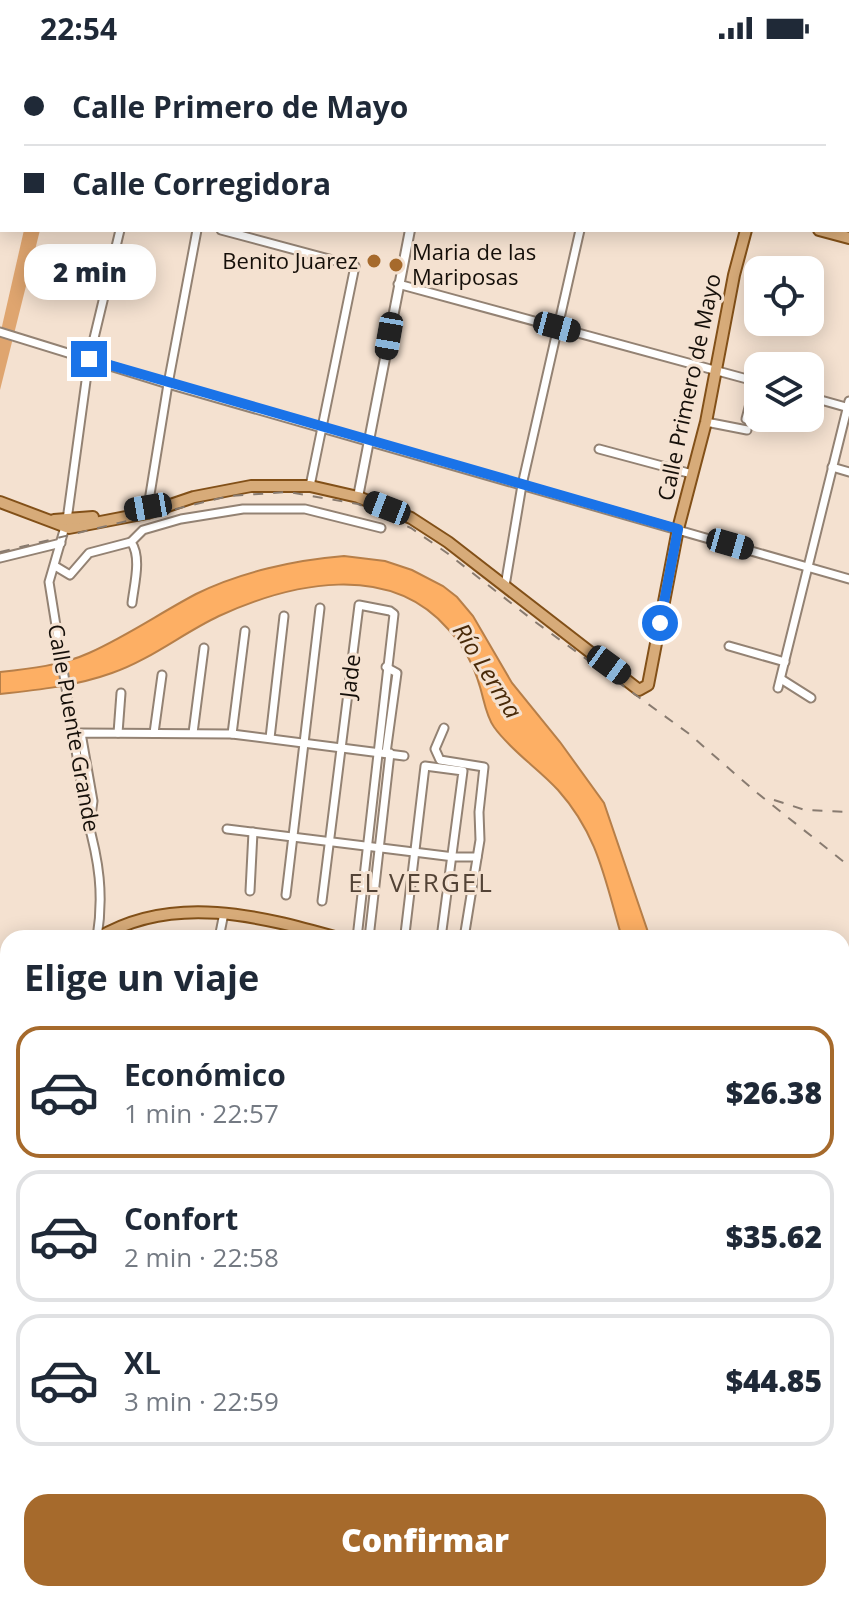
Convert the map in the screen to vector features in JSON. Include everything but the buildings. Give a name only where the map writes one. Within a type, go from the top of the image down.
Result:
[{"type":"main road","name":"Calle Primero de Mayo","points":[[505,586],[639,690],[648,685],[678,529],[706,422],[746,232]]},
{"type":"main road","points":[[826,232],[849,238]]},
{"type":"main road","points":[[0,502],[66,524],[162,507],[229,489],[310,486],[358,497],[411,518],[479,564],[505,586]]},
{"type":"main road","points":[[112,930],[153,916],[197,912],[281,922],[310,930]]},
{"type":"street","name":"Calle Puente Grande","points":[[98,930],[101,894],[98,856],[88,822],[49,582],[66,524],[89,359],[120,232]]},
{"type":"street","points":[[148,510],[197,232]]},
{"type":"street","points":[[228,232],[355,266],[310,486]]},
{"type":"street","points":[[358,497],[410,232]]},
{"type":"street","points":[[505,586],[522,485],[580,232]]},
{"type":"street","points":[[398,284],[744,378]]},
{"type":"street","points":[[0,332],[168,384],[849,579]]},
{"type":"street","points":[[811,698],[780,684],[848,405],[824,400]]},
{"type":"street","points":[[706,422],[744,429]]},
{"type":"street","points":[[599,449],[692,474]]},
{"type":"street","points":[[832,467],[849,472]]},
{"type":"street","points":[[55,566],[70,575],[89,553],[131,542],[143,530],[181,519],[243,509],[305,509],[381,528]]},
{"type":"street","points":[[131,542],[136,549],[132,603]]},
{"type":"street","points":[[0,558],[61,543]]},
{"type":"street","name":"Jade","points":[[322,901],[359,605],[394,614],[386,667],[385,753]]},
{"type":"street","points":[[286,895],[320,608]]},
{"type":"street","points":[[270,738],[284,616]]},
{"type":"street","points":[[232,734],[245,631]]},
{"type":"street","points":[[729,646],[785,662]]},
{"type":"street","points":[[193,733],[204,648]]},
{"type":"street","points":[[154,733],[162,675]]},
{"type":"street","points":[[118,733],[121,693]]},
{"type":"street","points":[[444,728],[435,749],[440,760],[484,767],[477,857],[465,930]]},
{"type":"street","points":[[88,822],[93,801],[80,735],[89,732],[232,734],[404,756]]},
{"type":"street","points":[[358,930],[366,846],[385,753]]},
{"type":"street","points":[[370,930],[385,753]]},
{"type":"street","points":[[405,930],[425,766],[463,771],[442,930]]},
{"type":"street","points":[[227,829],[454,857],[477,857]]},
{"type":"street","points":[[250,891],[253,832]]},
{"type":"street","points":[[221,930],[224,913]]},
{"type":"shaded area","points":[[24,232],[40,232],[0,390],[0,335]]},
{"type":"water","name":"Río Lerma","points":[[344,556],[385,561],[412,570],[457,597],[473,616],[512,683],[604,803],[647,930],[620,930],[599,860],[572,807],[494,727],[478,679],[453,635],[424,608],[397,594],[369,586],[338,585],[277,595],[219,616],[140,661],[112,673],[71,684],[0,694],[0,672],[68,661],[117,639],[213,586],[268,568]]},
{"type":"railway","points":[[0,552],[229,496],[288,492],[358,504],[411,528],[447,553],[534,621],[688,733],[849,866]]},
{"type":"railway","points":[[774,800],[805,810],[849,812]]},
{"type":"place","name":"Benito Juarez","points":[[374,261]]},
{"type":"place","name":"Maria de las Mariposas","points":[[396,265]]},
{"type":"district","name":"EL VERGEL","points":[[421,883]]},
{"type":"route","points":[[89,359],[229,402],[678,529],[660,623]]}]
